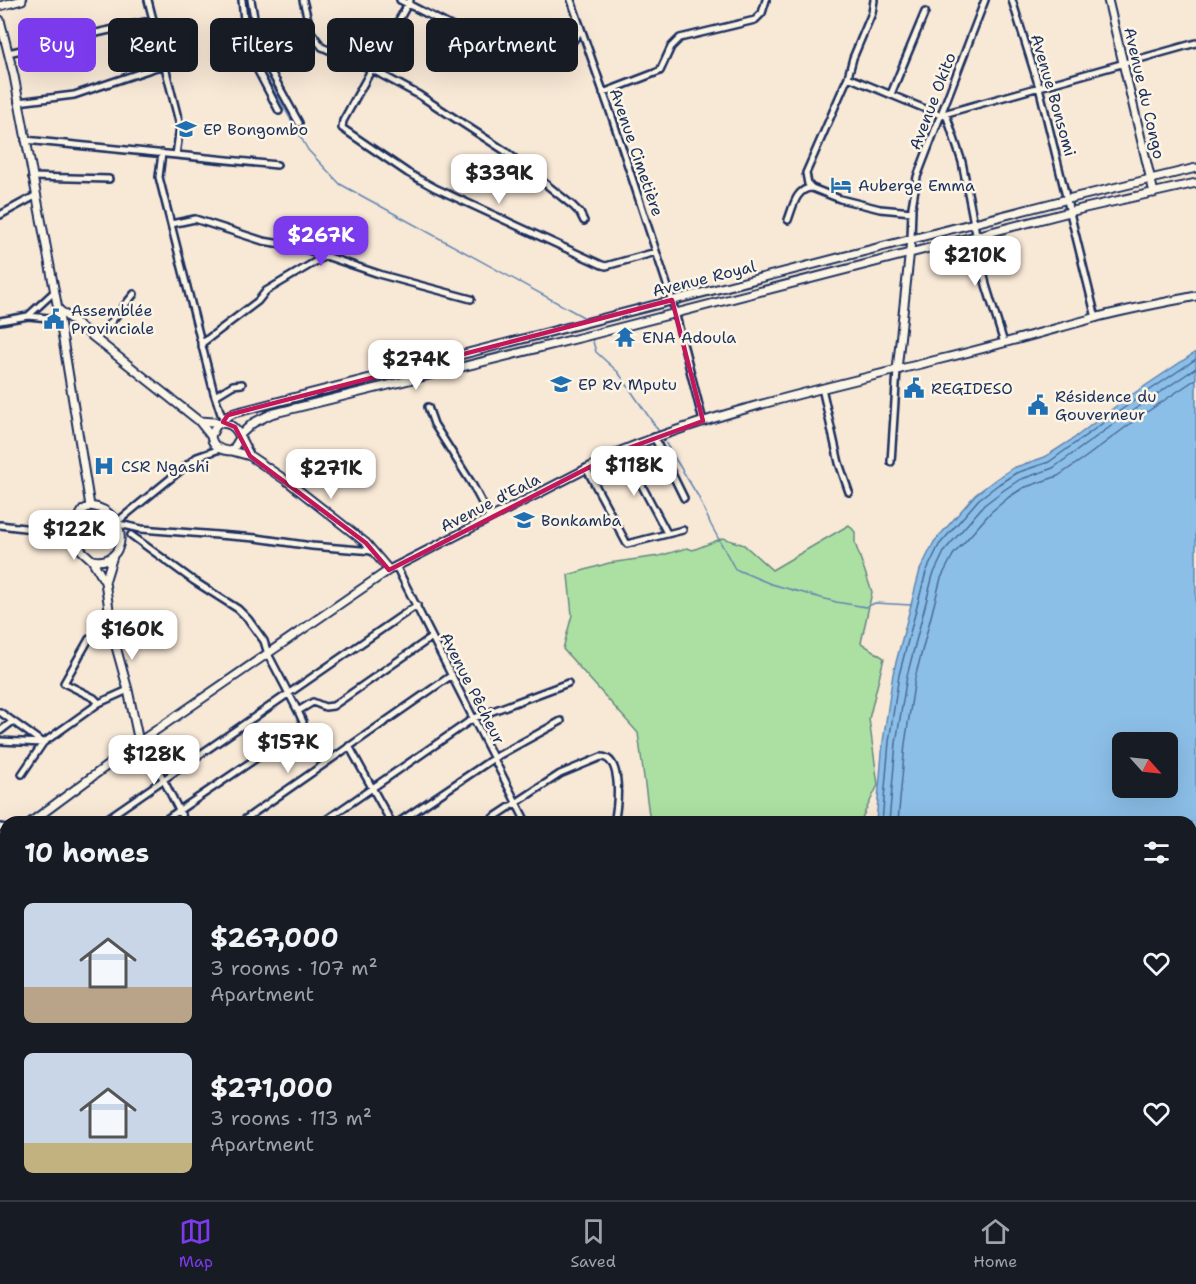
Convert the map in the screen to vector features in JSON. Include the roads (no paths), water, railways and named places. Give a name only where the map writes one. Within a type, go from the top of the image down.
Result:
[{"type":"street","points":[[0,6],[22,0]]},
{"type":"street","points":[[148,0],[153,18]]},
{"type":"street","points":[[242,0],[247,50],[279,111]]},
{"type":"street","points":[[251,0],[260,52],[299,123]]},
{"type":"street","points":[[303,0],[311,32],[318,43],[327,50]]},
{"type":"street","points":[[400,0],[409,2],[438,18]]},
{"type":"street","name":"Avenue Cimetière","points":[[572,0],[672,300],[703,421]]},
{"type":"street","points":[[603,93],[660,71],[671,47],[680,38],[755,20],[762,13],[766,0]]},
{"type":"street","points":[[788,220],[848,77],[853,58],[872,13],[874,0]]},
{"type":"street","name":"Avenue Okito","points":[[911,240],[917,177],[985,0]]},
{"type":"street","name":"Avenue Bonsomi","points":[[1012,0],[1039,87],[1096,318]]},
{"type":"street","name":"Avenue du Congo","points":[[1108,0],[1154,193]]},
{"type":"street","points":[[401,18],[409,2]]},
{"type":"street","points":[[891,94],[925,12]]},
{"type":"street","points":[[0,20],[58,309],[90,506]]},
{"type":"street","points":[[8,53],[108,30]]},
{"type":"street","points":[[578,34],[581,30]]},
{"type":"street","points":[[578,42],[585,43]]},
{"type":"street","points":[[848,77],[943,114],[1125,65],[1196,43]]},
{"type":"street","points":[[18,102],[65,98],[143,72]]},
{"type":"street","points":[[166,72],[180,126],[176,155]]},
{"type":"street","points":[[372,72],[343,121],[342,128],[408,173],[435,188],[602,265],[606,266],[656,252]]},
{"type":"street","points":[[377,72],[419,95],[505,151],[580,213],[584,220]]},
{"type":"street","points":[[943,114],[962,162],[986,285],[1004,343]]},
{"type":"street","points":[[25,140],[277,165]]},
{"type":"street","points":[[162,153],[159,177],[223,421]]},
{"type":"street","name":"Avenue Royal","points":[[223,421],[234,413],[591,320],[1196,168]]},
{"type":"street","points":[[806,173],[808,184],[812,188]]},
{"type":"street","points":[[32,177],[110,179]]},
{"type":"street","name":"Avenue Royal","points":[[240,436],[253,423],[271,414],[595,334],[1071,211],[1196,183]]},
{"type":"street","points":[[799,193],[804,188],[812,188],[859,205],[912,213]]},
{"type":"street","points":[[0,215],[35,196]]},
{"type":"street","points":[[171,224],[195,219],[263,241],[288,244],[382,275],[471,299]]},
{"type":"street","points":[[891,462],[897,370],[911,240]]},
{"type":"street","points":[[201,344],[258,301],[266,291],[326,256]]},
{"type":"street","points":[[28,316],[54,292]]},
{"type":"street","points":[[97,339],[134,294]]},
{"type":"street","name":"Avenue d'Eala","points":[[40,816],[141,741],[393,568],[623,450],[670,431],[822,388],[1096,318],[1196,296]]},
{"type":"street","points":[[58,309],[199,421],[220,449]]},
{"type":"street","points":[[0,321],[28,316],[59,319]]},
{"type":"street","points":[[215,396],[233,385],[242,384]]},
{"type":"street","points":[[822,388],[839,464],[849,492]]},
{"type":"street","points":[[428,407],[434,424],[472,484],[490,518]]},
{"type":"street","points":[[199,421],[223,421],[235,427],[250,456]]},
{"type":"street","points":[[206,453],[216,426],[223,421]]},
{"type":"street","points":[[232,451],[240,436]]},
{"type":"street","points":[[656,436],[684,498]]},
{"type":"street","points":[[118,523],[156,489],[206,453],[220,449],[250,456],[287,481],[366,543],[393,568]]},
{"type":"street","points":[[623,450],[667,534]]},
{"type":"street","points":[[586,468],[627,544],[683,530]]},
{"type":"street","points":[[182,816],[141,741],[113,636],[105,582],[92,560],[82,551],[74,535],[76,522],[83,510],[90,506],[105,511],[118,523],[141,529],[245,537],[373,551]]},
{"type":"street","points":[[56,532],[76,522]]},
{"type":"street","points":[[105,582],[118,547],[120,537],[118,523]]},
{"type":"street","points":[[0,525],[56,532],[77,543]]},
{"type":"street","points":[[120,537],[131,535],[141,529]]},
{"type":"street","points":[[131,535],[194,581],[238,609],[264,641],[268,654],[303,722],[300,728],[170,816]]},
{"type":"street","points":[[92,560],[103,561],[113,556]]},
{"type":"street","name":"Avenue Pêcheur","points":[[393,568],[417,605],[522,816]]},
{"type":"street","points":[[111,816],[417,605]]},
{"type":"street","points":[[99,703],[94,698],[64,683],[89,639],[113,636]]},
{"type":"street","points":[[298,711],[313,702],[325,708],[333,706],[432,637]]},
{"type":"street","points":[[250,816],[452,675]]},
{"type":"street","points":[[332,816],[474,718],[568,683]]},
{"type":"street","points":[[22,774],[43,743],[99,703],[128,690]]},
{"type":"street","points":[[0,712],[43,743]]},
{"type":"street","points":[[408,816],[494,758],[561,721]]},
{"type":"street","points":[[0,731],[12,722]]},
{"type":"street","points":[[0,741],[43,743]]},
{"type":"street","points":[[349,746],[388,816]]},
{"type":"street","points":[[496,816],[573,768],[601,757],[611,760],[617,774],[615,816]]},
{"type":"water","points":[[1196,352],[1196,816],[877,816],[883,742],[893,674],[920,570],[934,542],[975,495],[1013,468],[1045,457]]},
{"type":"waterway","points":[[245,0],[250,48],[308,150],[340,184],[587,319]]},
{"type":"waterway","points":[[592,338],[596,352],[618,372],[660,433]]},
{"type":"waterway","points":[[662,437],[698,496],[735,569],[771,584],[836,602],[866,607],[875,603],[911,605]]},
{"type":"place","name":"EP Bongombo","points":[[186,129]]},
{"type":"place","name":"Auberge Emma","points":[[841,185]]},
{"type":"place","name":"Assemblée Provinciale","points":[[54,319]]},
{"type":"place","name":"ENA Adoula","points":[[625,337]]},
{"type":"place","name":"EP Rv Mputu","points":[[561,384]]},
{"type":"place","name":"REGIDESO","points":[[914,388]]},
{"type":"place","name":"Résidence du Gouverneur","points":[[1038,405]]},
{"type":"place","name":"CSR Ngashi","points":[[104,466]]},
{"type":"place","name":"Bonkamba","points":[[524,520]]}]
